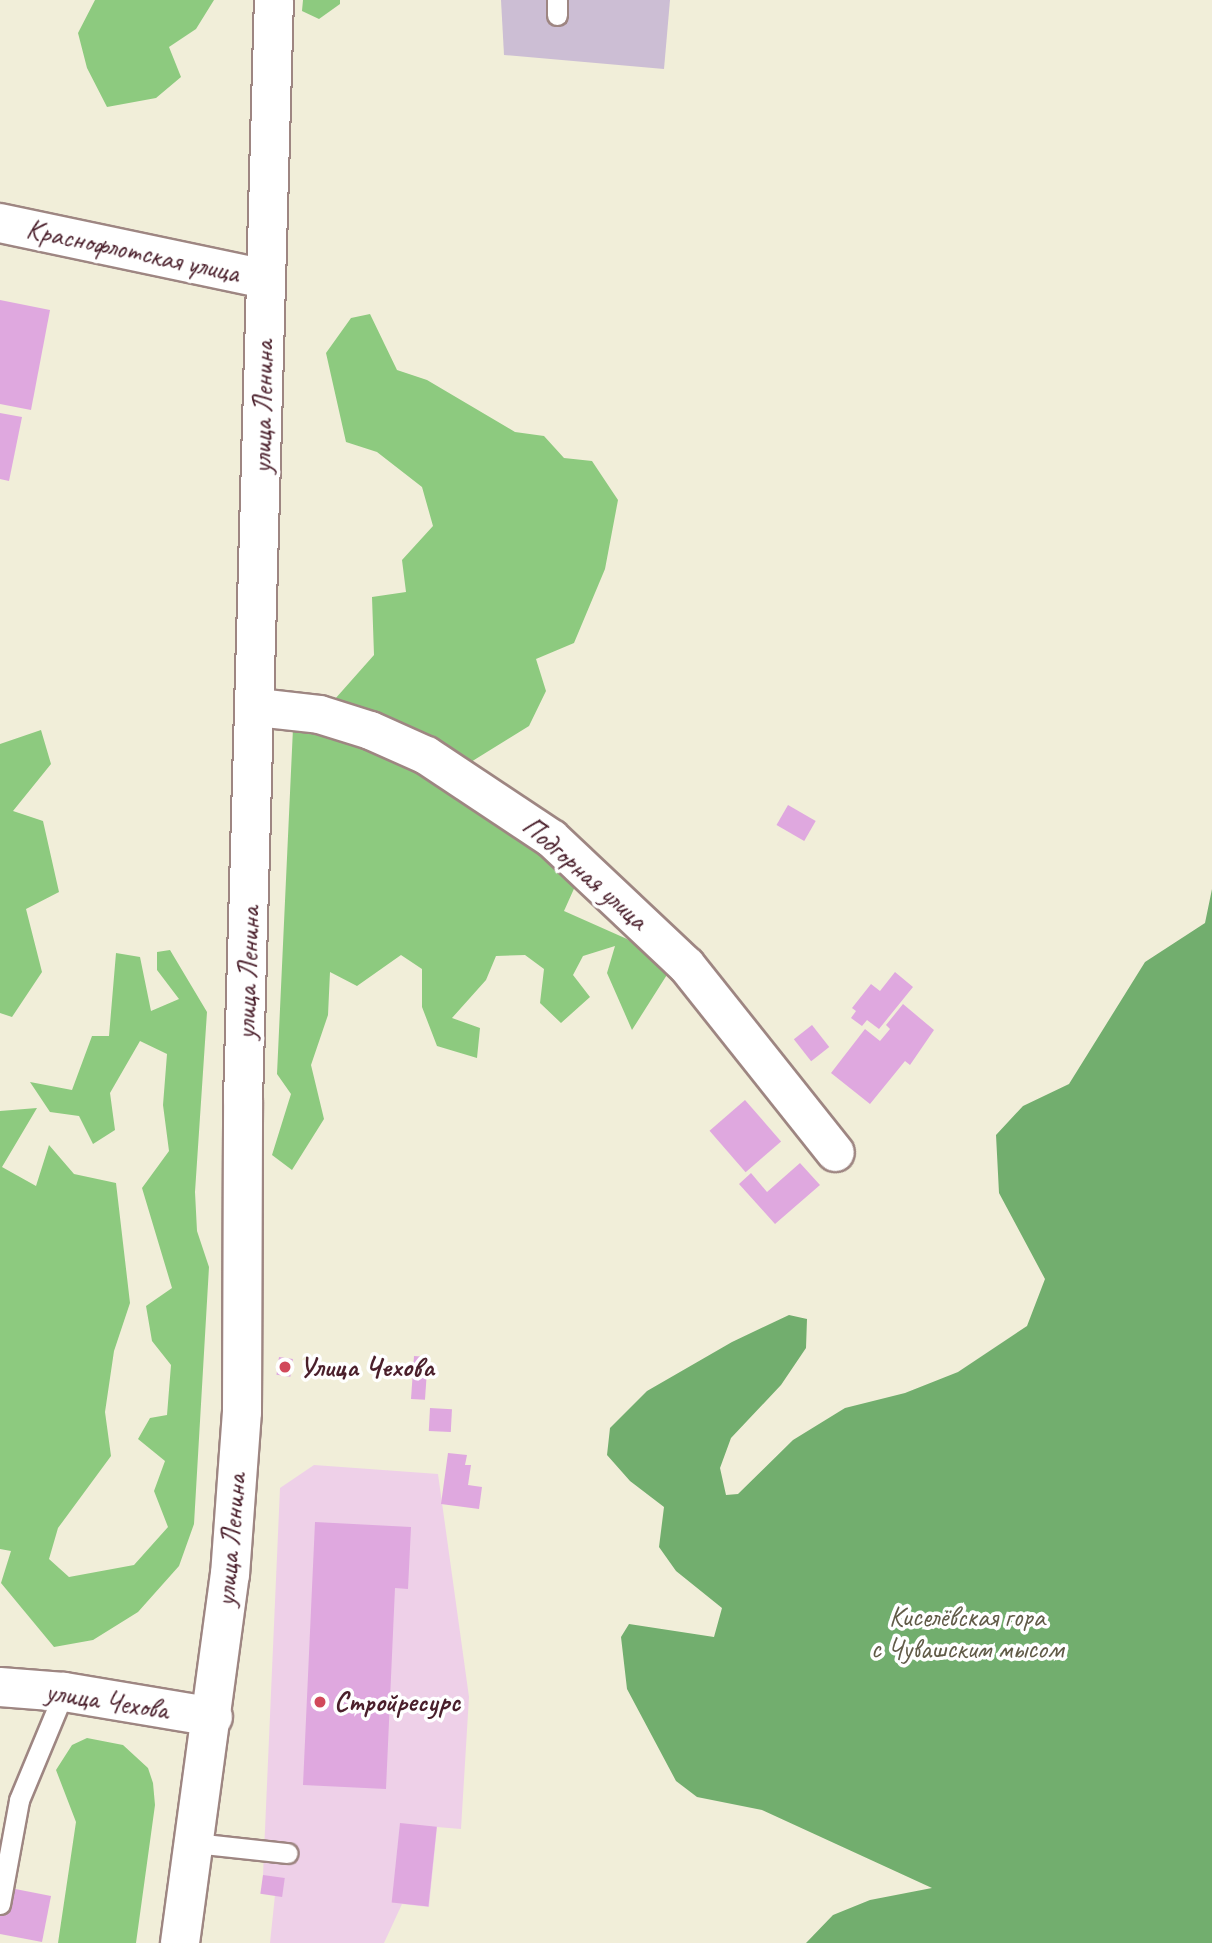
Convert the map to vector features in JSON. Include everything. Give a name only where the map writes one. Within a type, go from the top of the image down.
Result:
[{"type":"main road","name":"улица Ленина","points":[[180,1943],[214,1717],[242,1412],[243,1100],[257,707],[265,279],[274,0]]},
{"type":"main road","name":"Краснофлотская улица","points":[[0,223],[265,279]]},
{"type":"main road","name":"улица Чехова","points":[[0,1687],[64,1692],[214,1717]]},
{"type":"street","name":"Подгорная улица","points":[[257,707],[319,715],[370,730],[426,755],[551,838],[694,974],[835,1152]]},
{"type":"lane","points":[[0,1904],[19,1800],[64,1692]]},
{"type":"lane","points":[[195,1843],[287,1853]]},
{"type":"shaded area","points":[[501,0],[670,0],[664,69],[504,55]]},
{"type":"shaded area","points":[[314,1465],[438,1474],[469,1697],[461,1829],[437,1827],[429,1907],[402,1904],[384,1943],[270,1943],[275,1895],[263,1875],[280,1488]]},
{"type":"green space","points":[[95,0],[214,0],[196,29],[169,47],[181,77],[156,98],[107,107],[87,68],[78,33]]},
{"type":"green space","points":[[303,0],[340,0],[340,4],[319,19],[302,11]]},
{"type":"green space","points":[[370,314],[397,370],[427,380],[515,432],[544,436],[564,458],[592,461],[618,500],[605,569],[574,643],[536,659],[546,691],[529,726],[466,765],[327,708],[374,655],[372,597],[406,592],[402,560],[433,526],[422,487],[377,452],[346,442],[326,353],[351,318]]},
{"type":"green space","points":[[293,728],[379,749],[473,806],[577,882],[564,911],[627,939],[670,970],[632,1030],[607,973],[615,946],[583,956],[573,975],[590,997],[561,1023],[540,1003],[544,969],[525,955],[496,956],[486,980],[452,1018],[480,1028],[477,1058],[437,1046],[422,1007],[422,969],[401,955],[357,986],[330,972],[328,1015],[311,1065],[324,1119],[292,1170],[272,1155],[291,1094],[277,1074]]},
{"type":"green space","points":[[41,730],[51,764],[13,811],[43,821],[59,892],[26,909],[42,972],[12,1017],[0,1013],[0,744]]},
{"type":"green space","name":"Киселёвская гора с Чувашским мысом","points":[[1212,889],[1212,1943],[806,1943],[833,1915],[870,1900],[932,1888],[762,1810],[697,1797],[676,1781],[627,1689],[621,1637],[629,1624],[714,1637],[722,1608],[676,1571],[659,1547],[664,1507],[630,1481],[607,1455],[610,1428],[647,1391],[732,1342],[789,1315],[807,1319],[806,1348],[781,1385],[731,1438],[720,1468],[726,1495],[738,1494],[793,1440],[845,1408],[905,1393],[958,1372],[1027,1326],[1045,1279],[999,1193],[996,1135],[1023,1106],[1069,1084],[1145,962],[1205,923]]},
{"type":"green space","points":[[170,950],[207,1012],[195,1192],[197,1231],[209,1267],[194,1524],[179,1566],[138,1612],[93,1640],[54,1647],[1,1583],[11,1551],[0,1549],[0,1111],[37,1108],[2,1167],[36,1186],[49,1145],[74,1174],[116,1183],[130,1303],[114,1351],[105,1412],[111,1456],[58,1528],[49,1559],[69,1577],[134,1565],[168,1527],[154,1491],[165,1461],[138,1439],[150,1418],[167,1415],[171,1365],[152,1341],[146,1306],[172,1288],[142,1188],[169,1151],[163,1105],[167,1054],[140,1041],[110,1093],[115,1130],[93,1144],[79,1116],[50,1112],[30,1082],[72,1090],[92,1036],[109,1036],[116,953],[140,957],[151,1011],[179,999],[157,970],[157,952]]},
{"type":"green space","points":[[87,1738],[123,1745],[148,1768],[153,1783],[155,1805],[136,1943],[58,1943],[76,1822],[56,1770],[72,1745]]},
{"type":"building","points":[[0,300],[50,310],[31,410],[0,404]]},
{"type":"building","points":[[0,413],[22,417],[9,481],[0,479]]},
{"type":"building","points":[[788,805],[816,821],[804,841],[776,825]]},
{"type":"building","points":[[895,972],[913,987],[879,1029],[867,1020],[862,1026],[851,1018],[856,1011],[852,1008],[871,984],[880,991]]},
{"type":"building","points":[[903,1004],[934,1030],[910,1065],[905,1061],[870,1104],[831,1073],[865,1029],[880,1041],[890,1029],[886,1025]]},
{"type":"building","points":[[812,1025],[829,1047],[811,1061],[794,1039]]},
{"type":"building","points":[[745,1100],[781,1142],[746,1172],[710,1131]]},
{"type":"building","points":[[800,1163],[820,1185],[775,1224],[739,1184],[751,1173],[767,1192]]},
{"type":"building","points":[[414,1356],[428,1357],[425,1400],[411,1399]]},
{"type":"building","points":[[279,1357],[293,1359],[290,1377],[276,1375]]},
{"type":"building","points":[[430,1408],[452,1409],[451,1432],[429,1431]]},
{"type":"building","points":[[448,1453],[467,1455],[465,1465],[471,1465],[468,1485],[482,1487],[479,1509],[441,1504]]},
{"type":"building","points":[[315,1522],[411,1527],[408,1589],[395,1588],[386,1789],[303,1785]]},
{"type":"building","points":[[400,1823],[437,1827],[428,1906],[392,1903]]},
{"type":"building","points":[[263,1875],[285,1878],[282,1897],[260,1894]]},
{"type":"building","points":[[0,1886],[51,1896],[42,1942],[0,1934]]},
{"type":"place","name":"Улица Чехова","points":[[285,1367]]},
{"type":"place","name":"Стройресурс","points":[[320,1702]]}]
